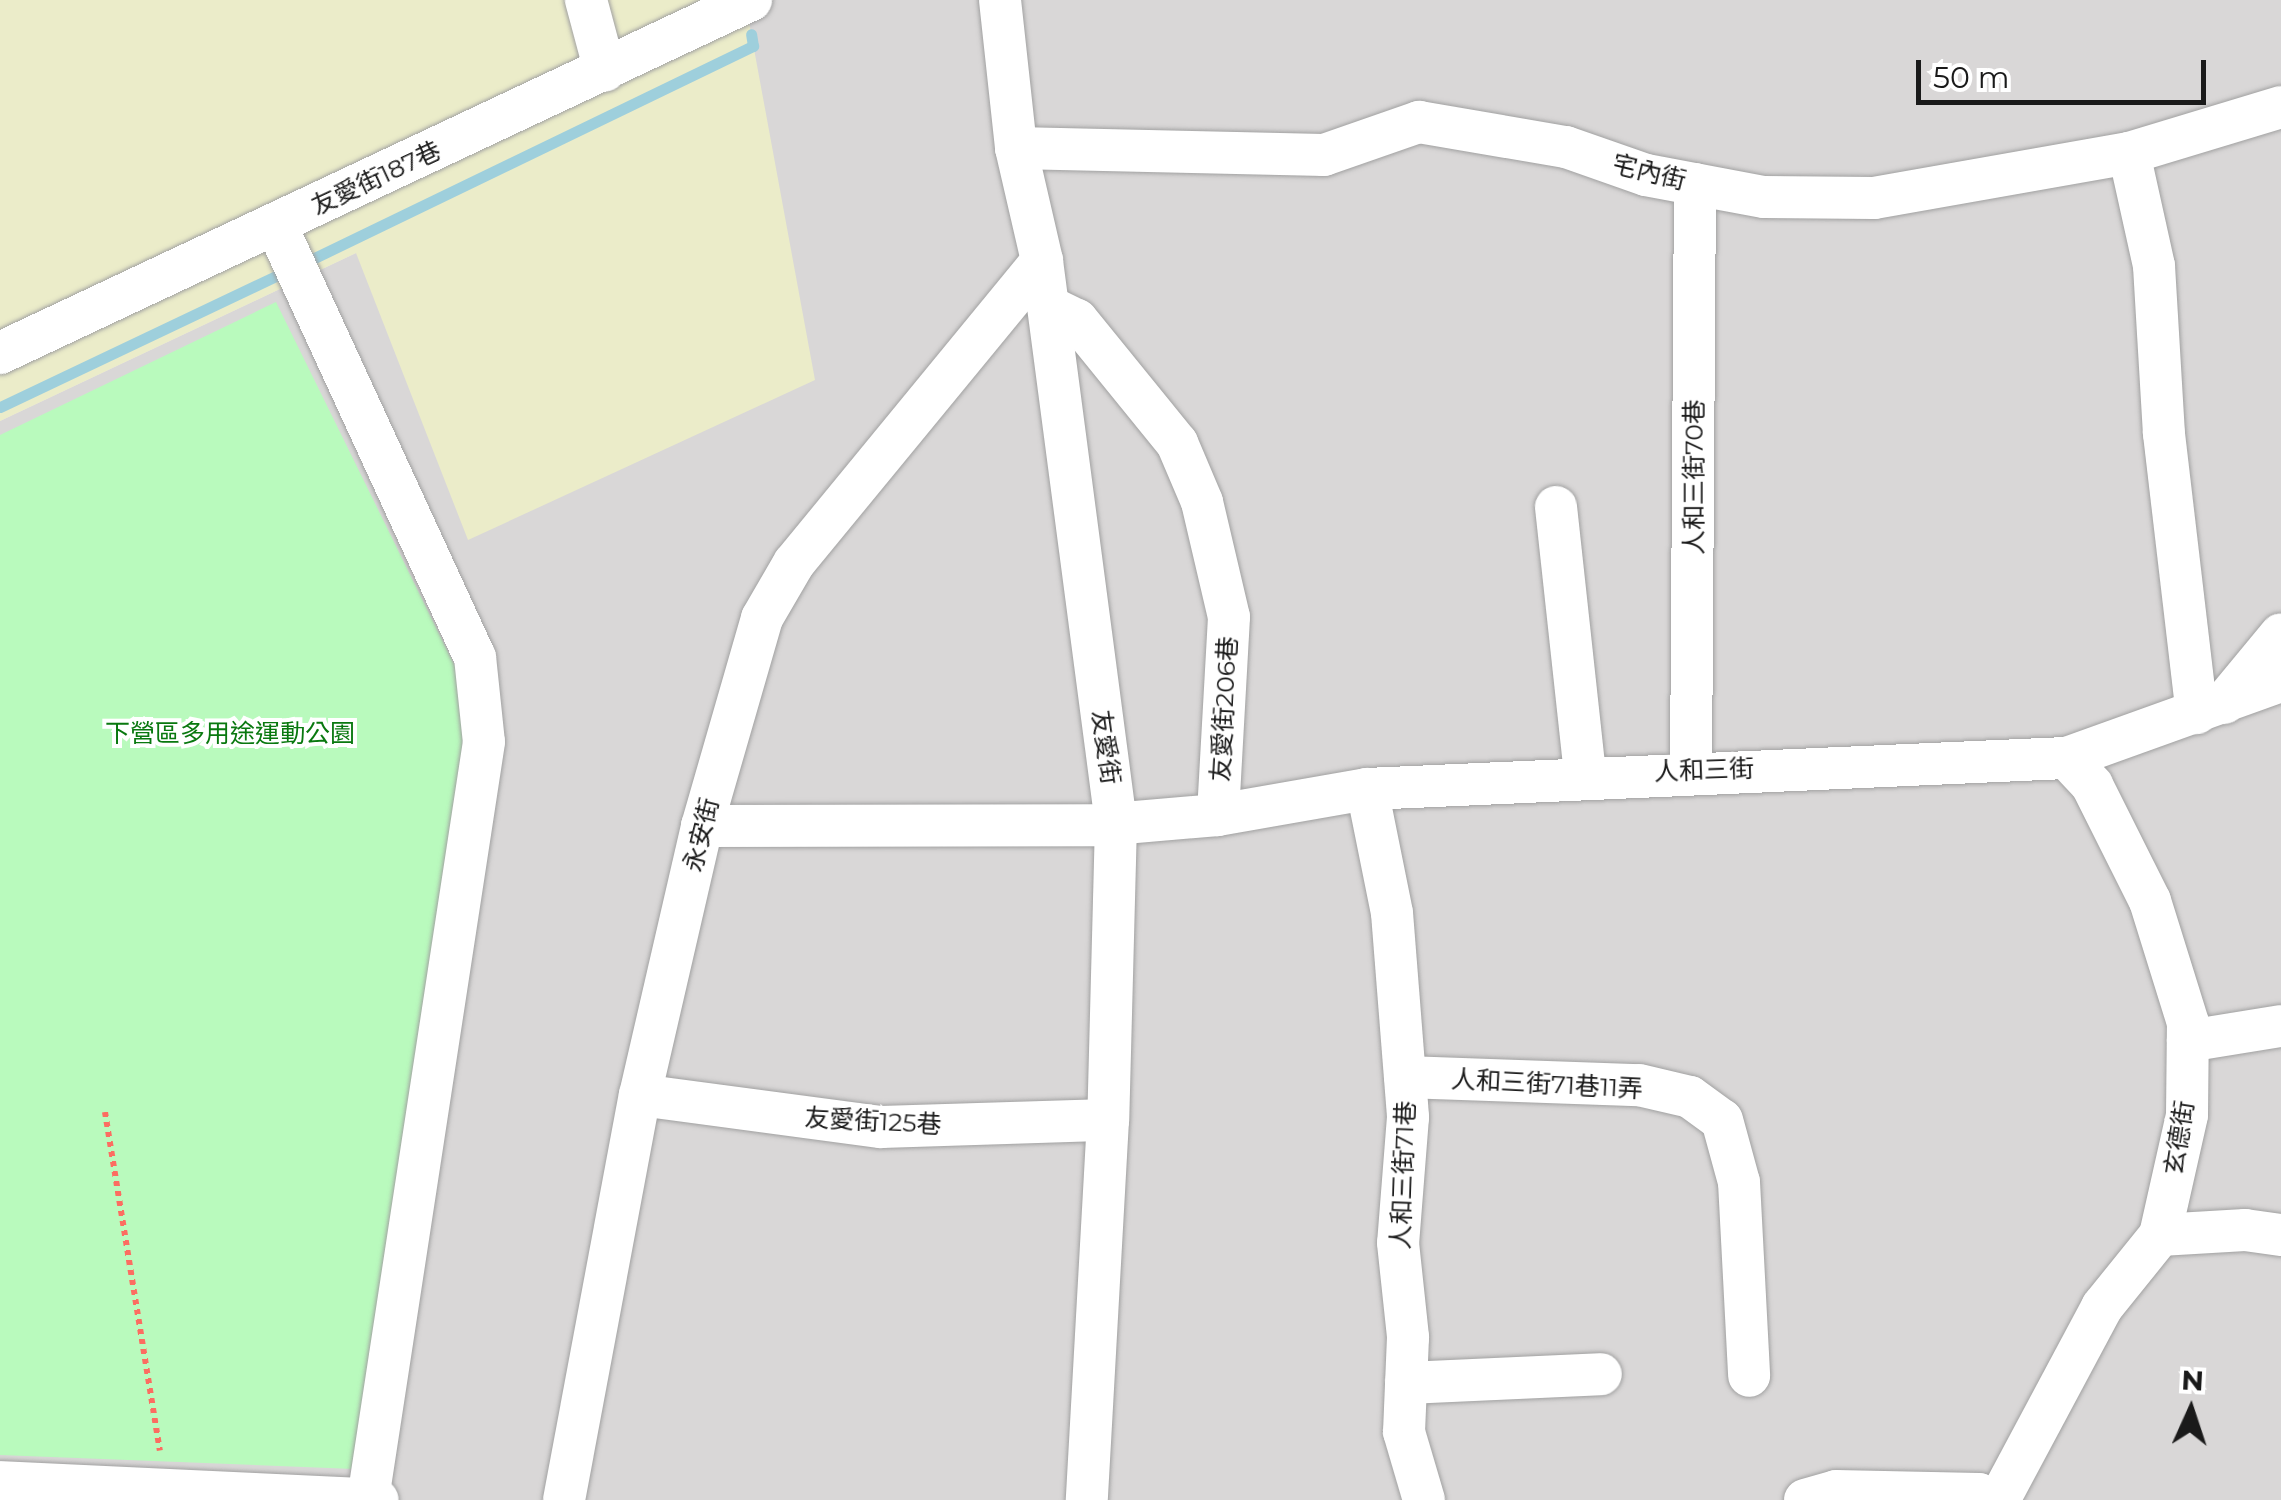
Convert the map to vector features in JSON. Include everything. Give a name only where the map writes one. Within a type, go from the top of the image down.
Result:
[{"type":"street","points":[[586,0],[605,70]]},
{"type":"street","name":"友愛街187巷","points":[[0,353],[750,0]]},
{"type":"street","name":"友愛街","points":[[1000,0],[1016,148],[1042,262],[1116,824],[1108,1120],[1087,1500]]},
{"type":"street","name":"宅內街","points":[[1016,148],[1324,155],[1419,122],[1566,147],[1695,184],[1764,197],[1874,198],[2129,153],[2281,107]]},
{"type":"street","points":[[2129,153],[2154,266],[2166,449],[2210,709]]},
{"type":"street","name":"人和三街70巷","points":[[1691,770],[1695,184]]},
{"type":"street","points":[[276,225],[308,304],[475,656],[484,742],[368,1500]]},
{"type":"street","name":"永安街","points":[[564,1500],[640,1095],[702,826],[762,618],[794,562],[1042,262]]},
{"type":"street","name":"友愛街206巷","points":[[1048,306],[1076,320],[1176,443],[1202,502],[1229,617],[1218,815]]},
{"type":"street","points":[[1556,506],[1584,774]]},
{"type":"street","points":[[2210,709],[2281,634]]},
{"type":"street","name":"人和三街","points":[[702,826],[1116,824],[1218,815],[1367,789],[1584,774],[2067,758],[2281,681]]},
{"type":"street","name":"玄德街","points":[[1999,1500],[2102,1307],[2160,1235],[2187,1114],[2188,1022],[2150,901],[2092,785],[2067,758]]},
{"type":"street","name":"人和三街71巷","points":[[1367,789],[1392,912],[1408,1117],[1398,1243],[1406,1383],[1404,1432],[1424,1500]]},
{"type":"street","points":[[2188,1040],[2281,1026]]},
{"type":"street","name":"人和三街71巷11弄","points":[[1405,1078],[1639,1085],[1690,1097],[1722,1120],[1739,1182],[1750,1376]]},
{"type":"street","name":"友愛街125巷","points":[[640,1095],[881,1127],[1108,1120]]},
{"type":"street","points":[[2160,1235],[2246,1230],[2281,1235]]},
{"type":"street","points":[[1406,1383],[1601,1374]]},
{"type":"street","points":[[0,1482],[378,1500]]},
{"type":"street","points":[[1805,1500],[1836,1491],[1979,1494],[1990,1500]]},
{"type":"path","points":[[105,1112],[167,1490]]},
{"type":"shaded area","points":[[745,0],[2281,0],[2281,1500],[0,1500],[0,421],[356,253]]},
{"type":"green space","points":[[0,0],[745,0],[815,380],[468,540],[356,253],[0,421]]},
{"type":"green space","name":"下營區多用途運動公園","points":[[276,302],[455,666],[465,728],[354,1469],[0,1455],[0,435]]},
{"type":"waterway","points":[[304,263],[753,46],[751,34]]},
{"type":"waterway","points":[[0,407],[287,271]]}]
